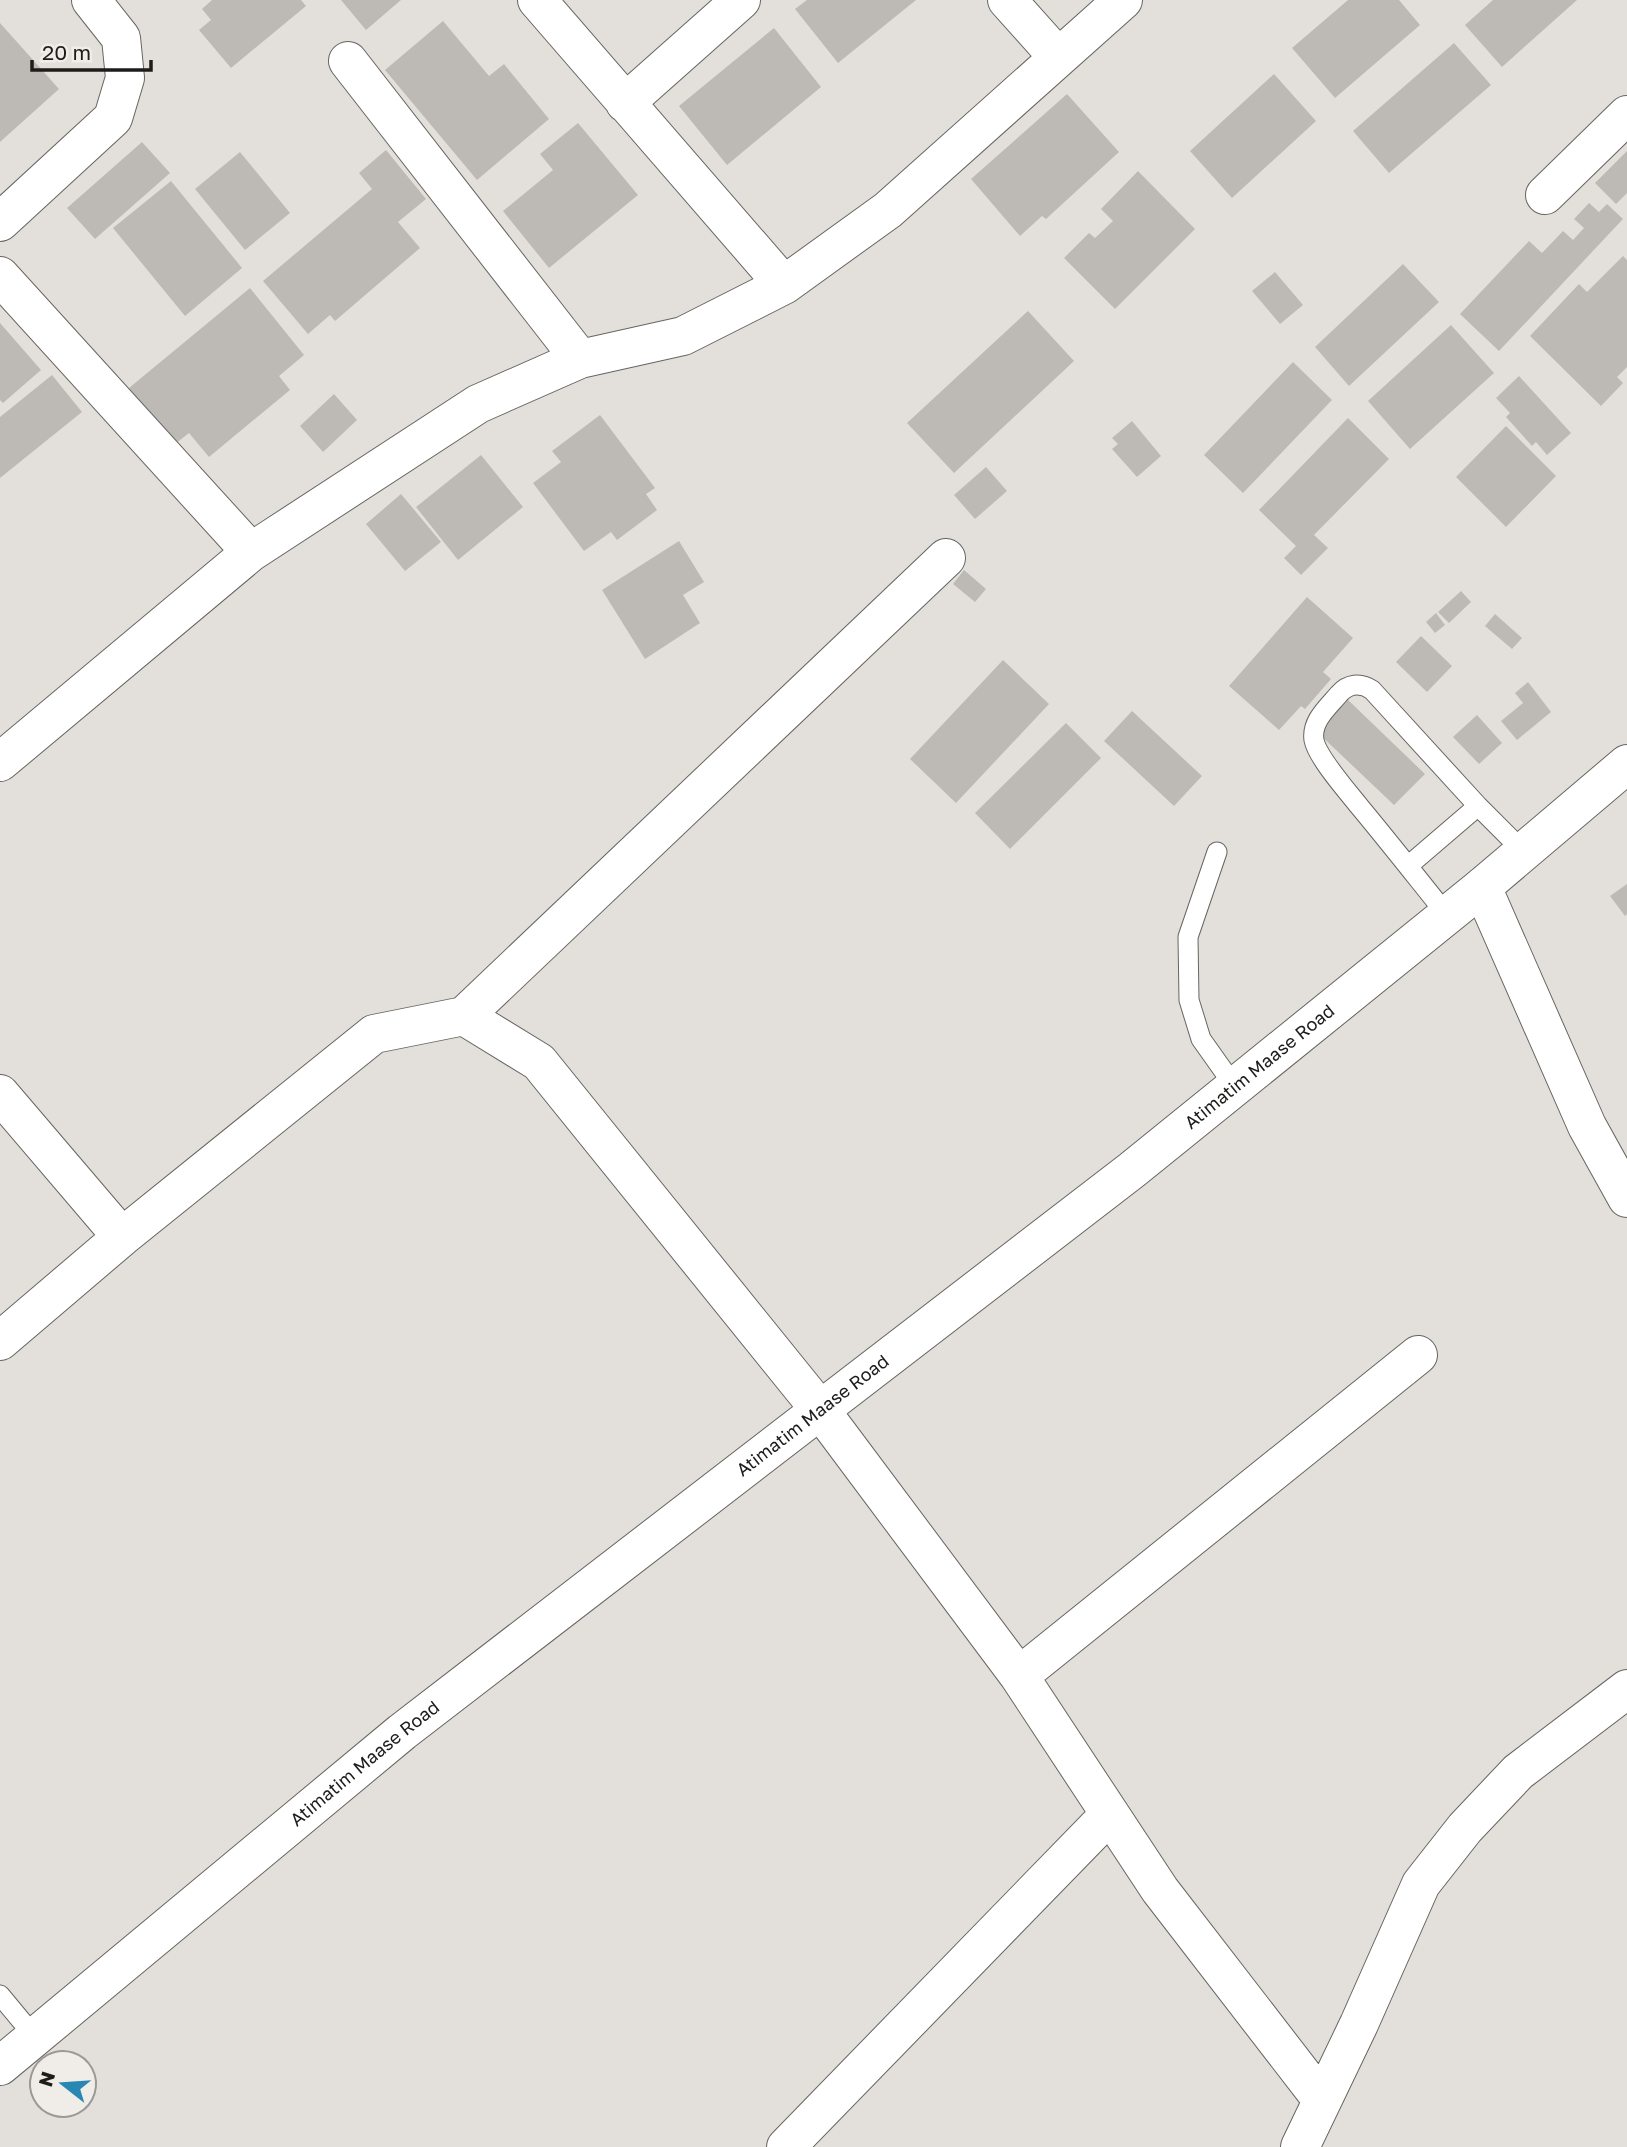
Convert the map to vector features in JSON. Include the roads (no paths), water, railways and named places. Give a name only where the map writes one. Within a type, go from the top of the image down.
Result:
[{"type":"street","points":[[0,222],[113,118],[125,78],[121,38],[91,0]]},
{"type":"street","points":[[537,0],[784,285]]},
{"type":"street","points":[[625,103],[741,0]]},
{"type":"street","points":[[1007,0],[1058,57]]},
{"type":"street","points":[[0,762],[251,552],[478,404],[580,359],[683,336],[784,285],[888,210],[1123,0]]},
{"type":"street","points":[[348,61],[580,359]]},
{"type":"street","points":[[1545,195],[1627,115]]},
{"type":"street","points":[[0,276],[251,552]]},
{"type":"street","points":[[0,1340],[122,1237],[374,1034],[464,1016],[946,558]]},
{"type":"street","name":"Atimatim Maase Road","points":[[0,2066],[402,1732],[821,1411],[1235,1087],[1482,887],[1627,764]]},
{"type":"street","points":[[1482,887],[1587,1126],[1627,1198]]},
{"type":"street","points":[[464,1016],[539,1062],[821,1411],[1018,1676],[1160,1890],[1322,2100]]},
{"type":"street","points":[[0,1094],[122,1237]]},
{"type":"street","points":[[1018,1676],[1418,1355]]},
{"type":"street","points":[[1300,2147],[1359,2024],[1420,1885],[1465,1828],[1518,1772],[1627,1689]]},
{"type":"street","points":[[786,2147],[1110,1814]]},
{"type":"lane","points":[[1447,915],[1318,751],[1314,740],[1315,727],[1319,718],[1344,688],[1360,685],[1372,690],[1524,852]]},
{"type":"lane","points":[[1408,866],[1478,806]]},
{"type":"lane","points":[[1217,852],[1188,937],[1188,1000],[1201,1039],[1235,1087]]},
{"type":"lane","points":[[0,1995],[34,2036]]}]
